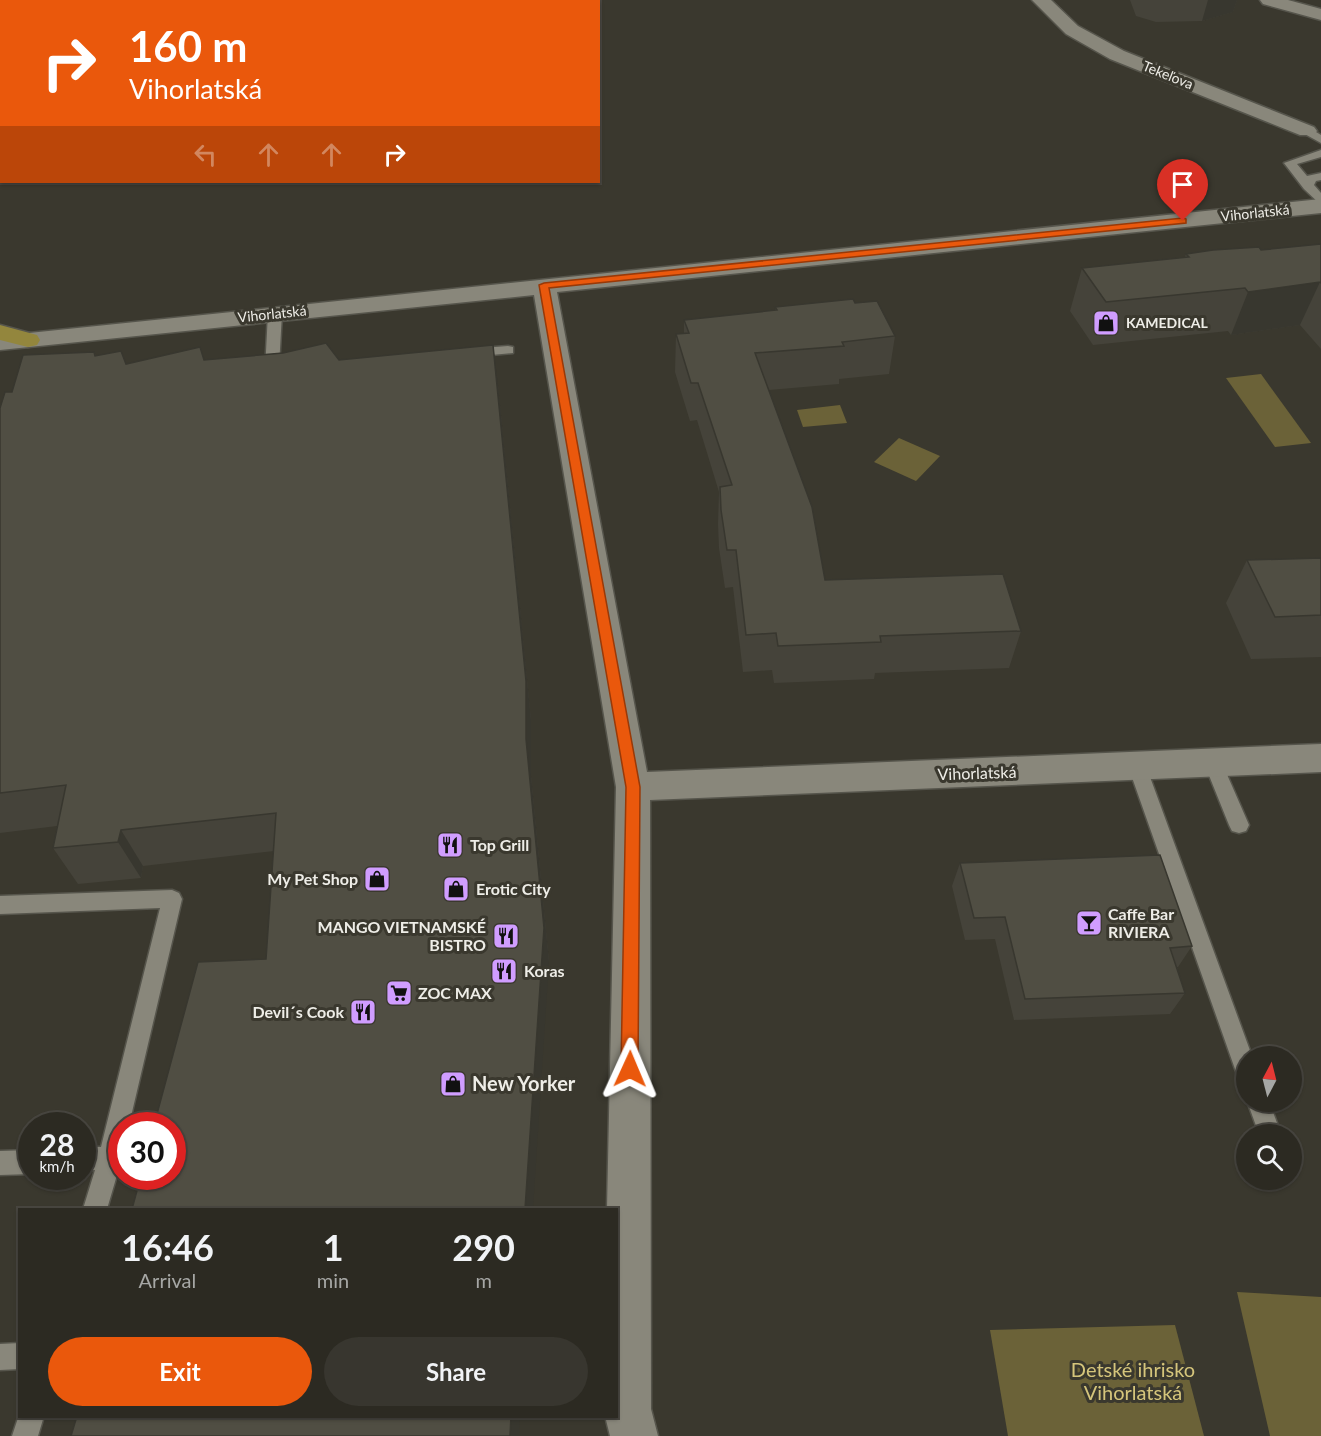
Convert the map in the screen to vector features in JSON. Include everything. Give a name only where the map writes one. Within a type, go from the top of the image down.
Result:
[{"type":"main road","points":[[0,332],[28,340]]},
{"type":"street","name":"Tekeľova","points":[[1041,0],[1072,30],[1117,55],[1314,136]]},
{"type":"street","points":[[1269,0],[1321,15]]},
{"type":"street","name":"Vihorlatská","points":[[0,343],[544,285],[1314,197]]},
{"type":"street","points":[[544,285],[633,787],[627,1409],[634,1436]]},
{"type":"street","points":[[0,360],[28,340]]},
{"type":"street","name":"Vihorlatská","points":[[633,787],[1321,758]]},
{"type":"lane","points":[[1321,153],[1290,163],[1314,197],[1321,201]]},
{"type":"lane","points":[[1314,197],[1311,179],[1321,176]]},
{"type":"lane","points":[[275,313],[267,372],[296,369]]},
{"type":"lane","points":[[461,354],[508,350]]},
{"type":"lane","points":[[1213,763],[1239,825]]},
{"type":"lane","points":[[1137,766],[1238,1046]]},
{"type":"lane","points":[[0,905],[172,899],[121,1112]]},
{"type":"lane","points":[[0,1163],[18,1162]]},
{"type":"lane","points":[[95,1208],[108,1165]]},
{"type":"lane","points":[[0,1357],[18,1356]]},
{"type":"lane","points":[[25,1436],[30,1418]]},
{"type":"green space","points":[[1261,374],[1311,443],[1275,447],[1226,378]]},
{"type":"green space","points":[[840,405],[847,423],[803,427],[797,410]]},
{"type":"green space","points":[[899,438],[940,456],[916,481],[874,462]]},
{"type":"green space","points":[[1237,1292],[1321,1297],[1321,1436],[1270,1436]]},
{"type":"green space","name":"Detské ihrisko Vihorlatská","points":[[1175,1325],[1204,1436],[1008,1436],[990,1330]]},
{"type":"building","points":[[1321,244],[1321,283],[1248,292],[1245,288],[1106,302],[1082,268],[1189,257],[1186,254],[1213,250],[1259,247],[1261,250]]},
{"type":"building","points":[[853,299],[855,303],[877,301],[895,336],[842,342],[844,346],[755,353],[812,507],[825,580],[1003,574],[1021,631],[880,636],[881,642],[778,646],[776,633],[746,635],[736,550],[727,550],[721,510],[720,487],[732,485],[698,383],[691,383],[676,334],[689,333],[684,320]]},
{"type":"building","points":[[326,343],[339,360],[493,345],[526,681],[526,739],[544,928],[525,1208],[132,1208],[137,1190],[186,1190],[186,1112],[158,1112],[198,962],[266,959],[276,813],[121,830],[118,842],[53,848],[66,785],[0,793],[0,408],[5,392],[12,392],[23,355],[94,352],[95,356],[121,351],[126,364],[200,347],[204,360],[283,353]]},
{"type":"building","points":[[1321,558],[1321,615],[1275,617],[1247,560]]},
{"type":"building","points":[[1160,855],[1192,946],[1170,948],[1185,993],[1025,999],[1005,917],[974,918],[960,863]]},
{"type":"building","points":[[76,1418],[511,1418],[510,1436],[71,1436]]},
{"type":"place","name":"KAMEDICAL","points":[[1106,323]]},
{"type":"place","name":"Top Grill","points":[[450,845]]},
{"type":"place","name":"My Pet Shop","points":[[377,879]]},
{"type":"place","name":"Erotic City","points":[[456,889]]},
{"type":"place","name":"Caffe Bar RIVIERA","points":[[1089,923]]},
{"type":"place","name":"MANGO VIETNAMSKÉ BISTRO","points":[[506,936]]},
{"type":"place","name":"Koras","points":[[504,971]]},
{"type":"place","name":"ZOC MAX","points":[[399,993]]},
{"type":"place","name":"Devil´s Cook","points":[[363,1012]]},
{"type":"place","name":"New Yorker","points":[[453,1084]]},
{"type":"route","points":[[630,1069],[633,787],[544,285],[1183,221]]}]
